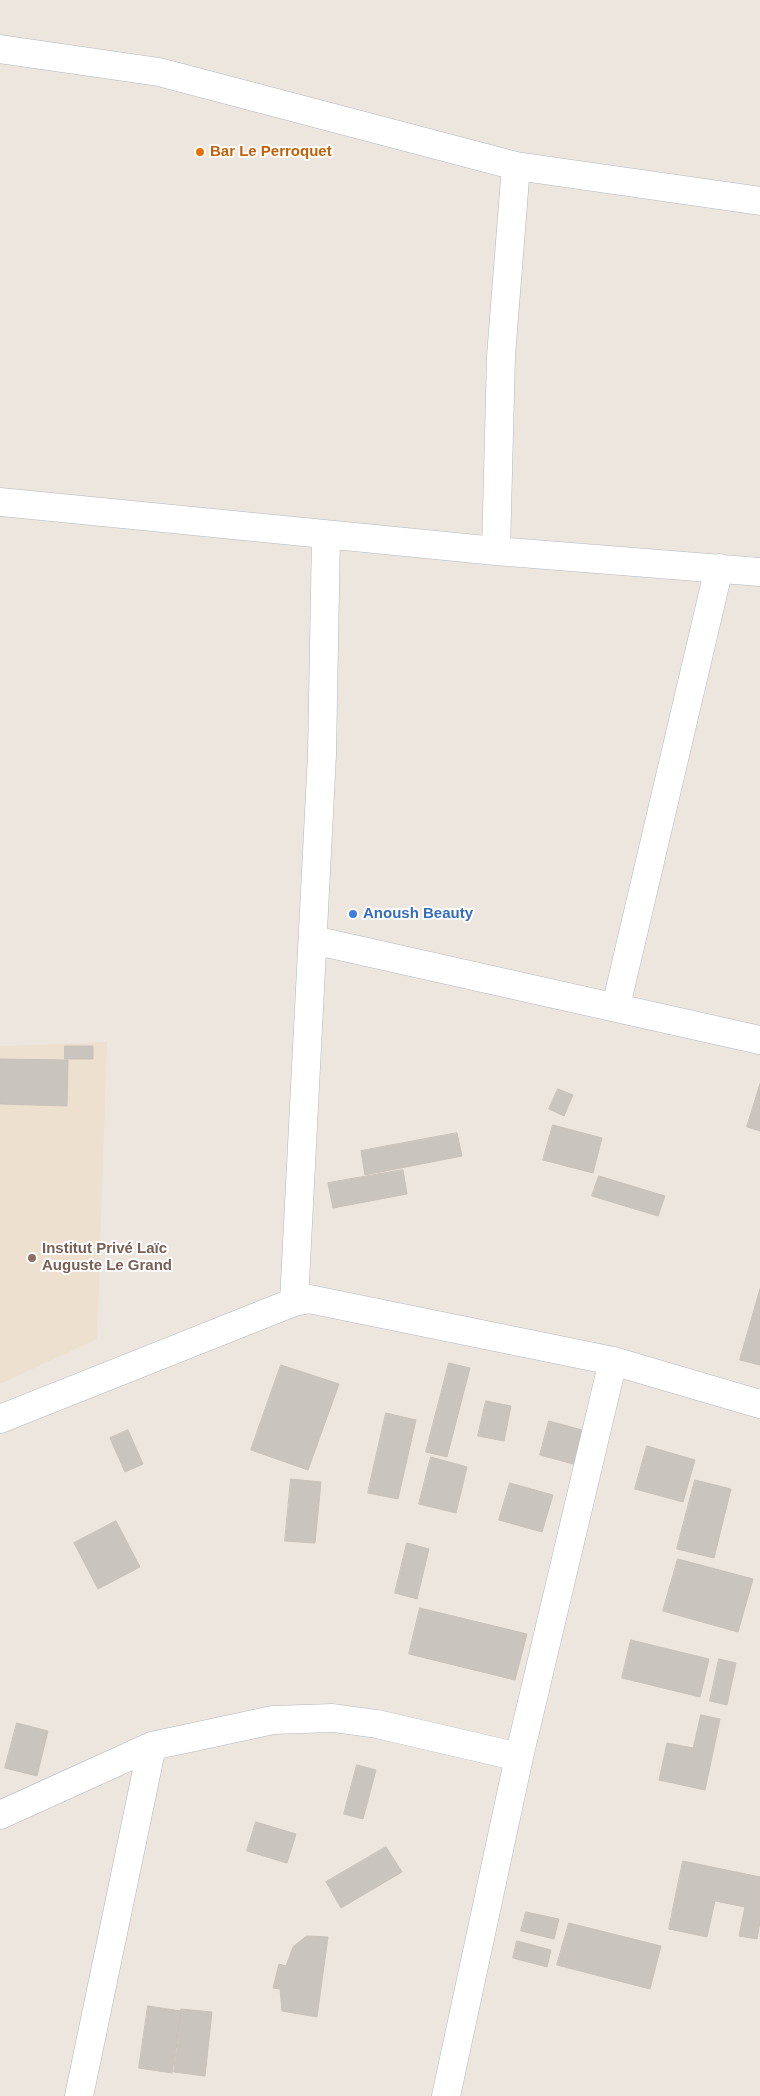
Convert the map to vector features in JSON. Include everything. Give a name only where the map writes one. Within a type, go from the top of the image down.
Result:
[{"type":"street","points":[[0,49],[159,72],[516,166],[760,201]]},
{"type":"street","points":[[496,551],[501,356],[516,166]]},
{"type":"street","points":[[0,502],[326,536],[760,572]]},
{"type":"street","points":[[294,1302],[322,754],[326,536]]},
{"type":"street","points":[[616,1006],[719,568]]},
{"type":"street","points":[[313,940],[616,1006],[760,1040]]},
{"type":"street","points":[[0,1419],[294,1302],[309,1299],[613,1361],[760,1404]]},
{"type":"street","points":[[446,2096],[519,1757],[613,1361]]},
{"type":"street","points":[[0,1815],[152,1746],[273,1720],[333,1718],[377,1724],[519,1757]]},
{"type":"street","points":[[79,2096],[152,1746]]},
{"type":"shaded area","points":[[107,1042],[97,1339],[0,1384],[0,1046]]},
{"type":"building","points":[[65,1046],[93,1046],[93,1059],[65,1059]]},
{"type":"building","points":[[0,1059],[68,1060],[67,1106],[0,1104]]},
{"type":"building","points":[[760,1084],[760,1131],[747,1127]]},
{"type":"building","points":[[558,1089],[573,1095],[564,1116],[549,1109]]},
{"type":"building","points":[[553,1125],[602,1138],[593,1173],[543,1160]]},
{"type":"building","points":[[457,1133],[462,1156],[365,1175],[361,1151]]},
{"type":"building","points":[[403,1170],[407,1194],[333,1208],[328,1183]]},
{"type":"building","points":[[599,1176],[665,1196],[658,1216],[592,1196]]},
{"type":"building","points":[[760,1289],[760,1365],[740,1360]]},
{"type":"building","points":[[449,1363],[470,1368],[447,1457],[426,1452]]},
{"type":"building","points":[[281,1365],[339,1384],[308,1470],[251,1450]]},
{"type":"building","points":[[486,1401],[511,1406],[504,1441],[478,1436]]},
{"type":"building","points":[[386,1413],[416,1420],[398,1499],[368,1493]]},
{"type":"building","points":[[549,1421],[582,1430],[573,1464],[540,1455]]},
{"type":"building","points":[[128,1430],[143,1464],[125,1472],[110,1438]]},
{"type":"building","points":[[647,1446],[695,1460],[683,1502],[635,1489]]},
{"type":"building","points":[[431,1457],[467,1467],[456,1513],[419,1504]]},
{"type":"building","points":[[291,1479],[321,1482],[315,1543],[285,1541]]},
{"type":"building","points":[[695,1480],[731,1489],[714,1558],[677,1549]]},
{"type":"building","points":[[510,1483],[553,1495],[542,1532],[499,1520]]},
{"type":"building","points":[[116,1521],[140,1567],[98,1589],[74,1543]]},
{"type":"building","points":[[407,1543],[429,1549],[417,1599],[395,1593]]},
{"type":"building","points":[[678,1559],[753,1579],[738,1632],[663,1611]]},
{"type":"building","points":[[420,1608],[527,1634],[515,1680],[409,1654]]},
{"type":"building","points":[[631,1640],[709,1659],[700,1697],[622,1678]]},
{"type":"building","points":[[719,1659],[736,1663],[727,1705],[710,1701]]},
{"type":"building","points":[[701,1715],[720,1719],[705,1790],[659,1780],[667,1743],[693,1748]]},
{"type":"building","points":[[17,1723],[48,1731],[37,1776],[5,1768]]},
{"type":"building","points":[[357,1765],[376,1770],[363,1819],[344,1814]]},
{"type":"building","points":[[256,1822],[296,1834],[287,1863],[247,1851]]},
{"type":"building","points":[[386,1847],[402,1872],[341,1908],[326,1882]]},
{"type":"building","points":[[683,1861],[760,1877],[760,1922],[757,1939],[739,1936],[745,1907],[715,1901],[707,1937],[669,1929]]},
{"type":"building","points":[[526,1912],[559,1919],[554,1939],[521,1931]]},
{"type":"building","points":[[569,1923],[661,1946],[650,1989],[557,1965]]},
{"type":"building","points":[[307,1936],[328,1937],[317,2017],[282,2011],[280,1989],[273,1988],[279,1964],[286,1966],[293,1947]]},
{"type":"building","points":[[517,1941],[551,1950],[547,1967],[513,1958]]},
{"type":"building","points":[[148,2006],[181,2011],[172,2073],[139,2068]]},
{"type":"building","points":[[181,2009],[212,2012],[205,2076],[174,2072]]},
{"type":"place","name":"Bar Le Perroquet","points":[[200,152]]},
{"type":"place","name":"Anoush Beauty","points":[[353,914]]},
{"type":"place","name":"Institut Privé Laïc Auguste Le Grand","points":[[32,1258]]}]
